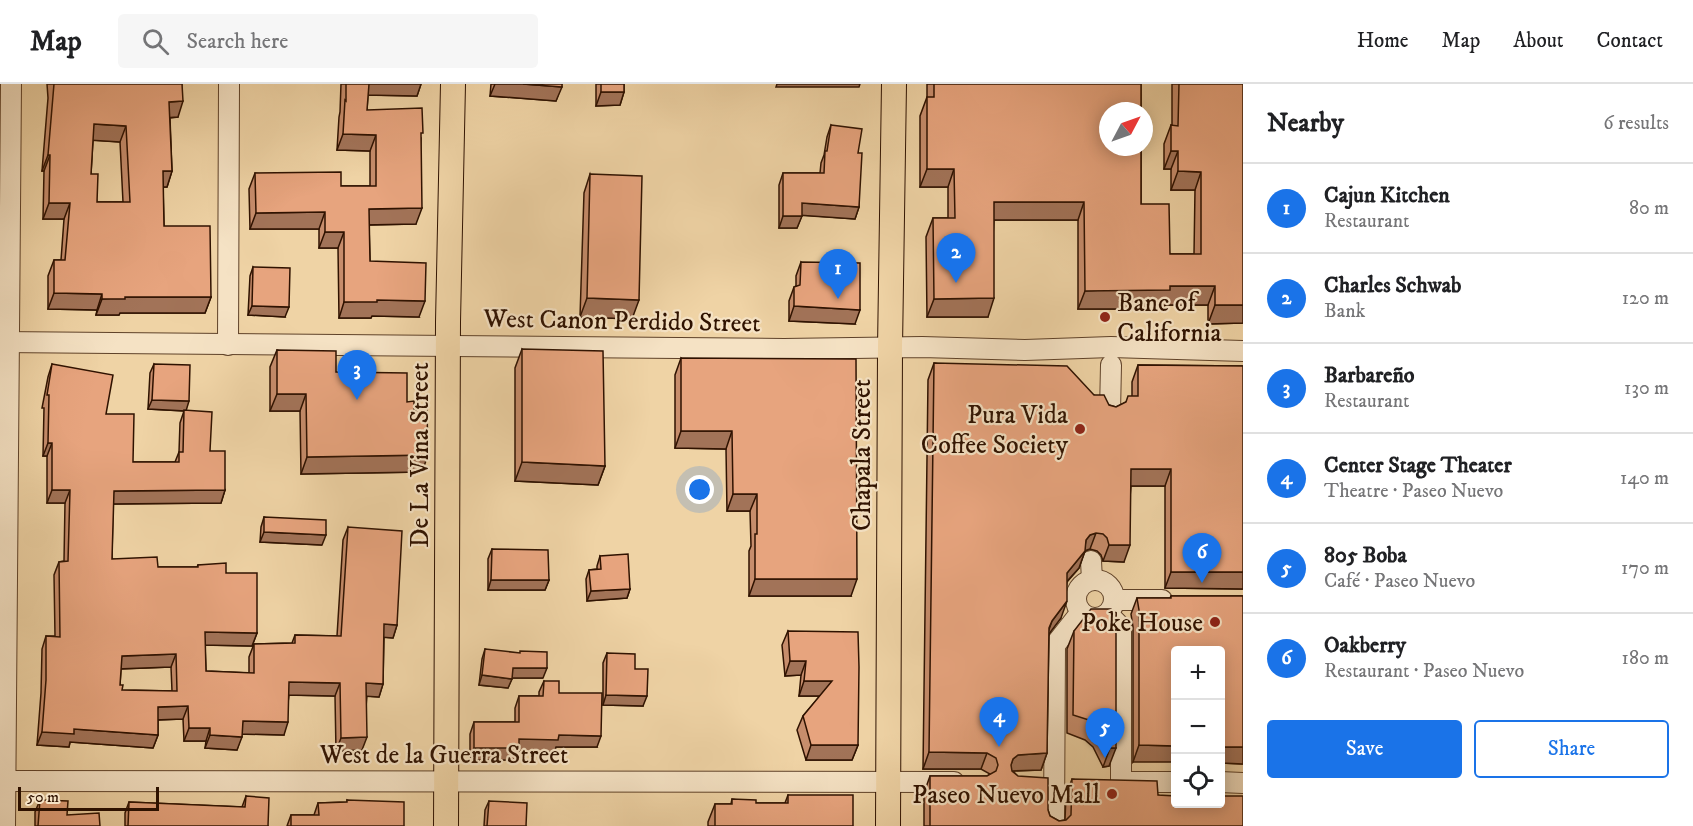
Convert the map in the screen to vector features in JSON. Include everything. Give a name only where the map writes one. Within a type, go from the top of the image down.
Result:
[{"type":"main road","name":"De La Vina Street","points":[[446,826],[448,344],[453,84]]},
{"type":"main road","name":"Chapala Street","points":[[888,826],[890,348],[894,84]]},
{"type":"street","points":[[5,826],[3,781],[4,342],[11,84]]},
{"type":"street","points":[[228,345],[229,84]]},
{"type":"street","name":"West Canon Perdido Street","points":[[4,342],[228,345],[448,344],[784,349],[922,347],[1024,350],[1111,347],[1243,351]]},
{"type":"street","points":[[1110,412],[1112,365]]},
{"type":"street","points":[[1091,570],[1110,586],[1115,595],[1111,607],[1099,618],[1089,617],[1080,612],[1076,603],[1077,592],[1091,570]]},
{"type":"street","points":[[1111,607],[1184,600]]},
{"type":"street","points":[[1111,607],[1121,627],[1121,782]]},
{"type":"street","points":[[1054,826],[1045,782],[1055,645],[1080,612]]},
{"type":"street","name":"West de la Guerra Street","points":[[3,781],[976,782]]},
{"type":"street","points":[[1045,782],[1077,782]]},
{"type":"street","points":[[1099,782],[1171,782]]},
{"type":"street","points":[[1225,782],[1243,783]]},
{"type":"building","points":[[54,84],[182,84],[183,101],[169,102],[172,171],[163,171],[164,226],[210,226],[211,297],[102,299],[102,294],[54,293],[54,260],[65,260],[70,203],[49,203],[50,155],[48,155]],"holes":[[[94,124],[126,126],[130,202],[97,202],[98,174],[91,174]]]},
{"type":"building","points":[[346,84],[369,84],[367,110],[422,108],[422,208],[369,209],[370,261],[426,263],[425,301],[344,302],[344,232],[325,232],[325,212],[256,213],[255,173],[341,172],[341,186],[376,186],[376,135],[343,134]]},
{"type":"building","points":[[523,84],[562,84],[562,87]]},
{"type":"building","points":[[601,84],[624,84],[624,92],[601,92]]},
{"type":"building","points":[[934,84],[1141,84],[1141,102],[1099,102],[1099,156],[1141,156],[1141,204],[1169,204],[1170,254],[1201,254],[1201,172],[1178,171],[1178,151],[1171,151],[1171,125],[1178,126],[1179,84],[1243,84],[1243,305],[1215,305],[1215,286],[1170,286],[1170,290],[1085,291],[1084,202],[994,202],[994,298],[934,299],[933,218],[955,218],[954,169],[927,169],[927,97],[934,97]]},
{"type":"building","points":[[831,125],[862,129],[858,153],[862,153],[859,207],[802,203],[802,216],[783,216],[783,173],[824,173],[825,151],[827,151]]},
{"type":"building","points":[[590,174],[642,176],[639,300],[587,298]]},
{"type":"building","points":[[801,262],[860,263],[860,310],[794,306],[794,287],[800,285]]},
{"type":"building","points":[[253,267],[290,268],[289,307],[252,306]]},
{"type":"building","points":[[522,349],[603,351],[605,466],[522,462]]},
{"type":"building","points":[[277,350],[336,351],[336,372],[407,373],[407,402],[414,401],[414,411],[427,410],[428,455],[307,457],[306,394],[277,394]]},
{"type":"building","points":[[681,358],[856,359],[857,579],[755,579],[757,494],[733,494],[732,431],[681,431]]},
{"type":"building","points":[[934,363],[1067,366],[1094,395],[1104,395],[1109,405],[1116,407],[1126,402],[1128,396],[1138,396],[1138,365],[1243,366],[1243,572],[1171,572],[1171,469],[1131,469],[1130,545],[1109,545],[1103,534],[1090,535],[1086,540],[1085,551],[1067,573],[1067,601],[1049,628],[1047,753],[1018,755],[1013,759],[1011,765],[1012,771],[1018,776],[1048,778],[1048,810],[1050,816],[1059,821],[1066,820],[1071,815],[1072,779],[1157,781],[1158,795],[1171,796],[1171,808],[1225,808],[1225,796],[1243,796],[1243,826],[930,826],[930,776],[987,776],[996,771],[998,765],[996,758],[987,753],[929,752]]},
{"type":"building","points":[[52,364],[113,375],[106,414],[134,414],[133,462],[179,462],[179,452],[183,452],[184,410],[212,412],[210,451],[225,451],[225,490],[114,491],[112,559],[157,557],[158,567],[198,567],[198,565],[226,563],[226,573],[257,573],[257,633],[205,632],[206,671],[254,673],[254,644],[295,643],[295,635],[341,636],[348,527],[402,531],[397,625],[384,624],[383,684],[366,683],[367,737],[341,738],[340,683],[289,682],[288,722],[243,721],[242,737],[210,735],[210,728],[189,728],[188,706],[158,707],[158,735],[74,729],[74,734],[42,732],[46,680],[46,636],[60,637],[59,562],[68,561],[70,490],[52,490],[52,443],[48,443],[49,395],[47,395]],"holes":[[[176,654],[177,691],[122,690],[123,685],[120,685],[122,656]]]},
{"type":"building","points":[[154,364],[190,365],[189,401],[152,400]]},
{"type":"building","points":[[264,517],[326,520],[326,535],[264,532]]},
{"type":"building","points":[[492,549],[548,550],[549,580],[491,580]]},
{"type":"building","points":[[628,554],[630,589],[591,591],[589,570],[601,569],[600,556]]},
{"type":"building","points":[[1171,596],[1243,596],[1243,747],[1225,747],[1225,646],[1171,646],[1171,746],[1139,745],[1139,610],[1137,598],[1171,598]]},
{"type":"building","points":[[1091,609],[1111,609],[1116,613],[1116,748],[1110,748],[1100,728],[1092,721],[1073,715],[1074,631]]},
{"type":"building","points":[[788,631],[858,632],[858,745],[811,745],[803,716],[832,681],[804,681],[806,661],[790,661]]},
{"type":"building","points":[[485,649],[520,653],[520,651],[547,652],[547,668],[513,668],[512,679],[482,675]]},
{"type":"building","points":[[607,653],[635,654],[635,669],[648,669],[647,696],[606,695]]},
{"type":"building","points":[[544,681],[559,681],[559,693],[602,693],[601,736],[559,735],[558,740],[519,739],[519,748],[474,748],[474,722],[519,722],[519,696],[543,696]]},
{"type":"building","points":[[788,795],[853,795],[853,826],[715,826],[715,804],[732,804],[732,799],[756,800],[756,803],[788,803]]},
{"type":"building","points":[[246,796],[269,798],[268,826],[128,826],[129,802],[245,807]]},
{"type":"building","points":[[40,800],[68,801],[67,815],[99,813],[100,826],[38,826]]},
{"type":"building","points":[[347,800],[404,802],[404,826],[291,826],[291,815],[319,815],[318,803],[347,802]]},
{"type":"building","points":[[489,801],[527,803],[526,826],[487,826]]},
{"type":"place","name":"Charles Schwab","points":[[956,283]]},
{"type":"place","name":"Cajun Kitchen","points":[[838,299]]},
{"type":"place","name":"Banc of California","points":[[1105,317]]},
{"type":"place","name":"Barbareño","points":[[357,400]]},
{"type":"place","name":"Pura Vida Coffee Society","points":[[1080,429]]},
{"type":"place","name":"Oakberry","points":[[1202,583]]},
{"type":"place","name":"Poke House","points":[[1215,622]]},
{"type":"place","name":"Center Stage Theater","points":[[999,747]]},
{"type":"place","name":"805 Boba","points":[[1105,758]]},
{"type":"place","name":"Paseo Nuevo Mall","points":[[1112,794]]}]
